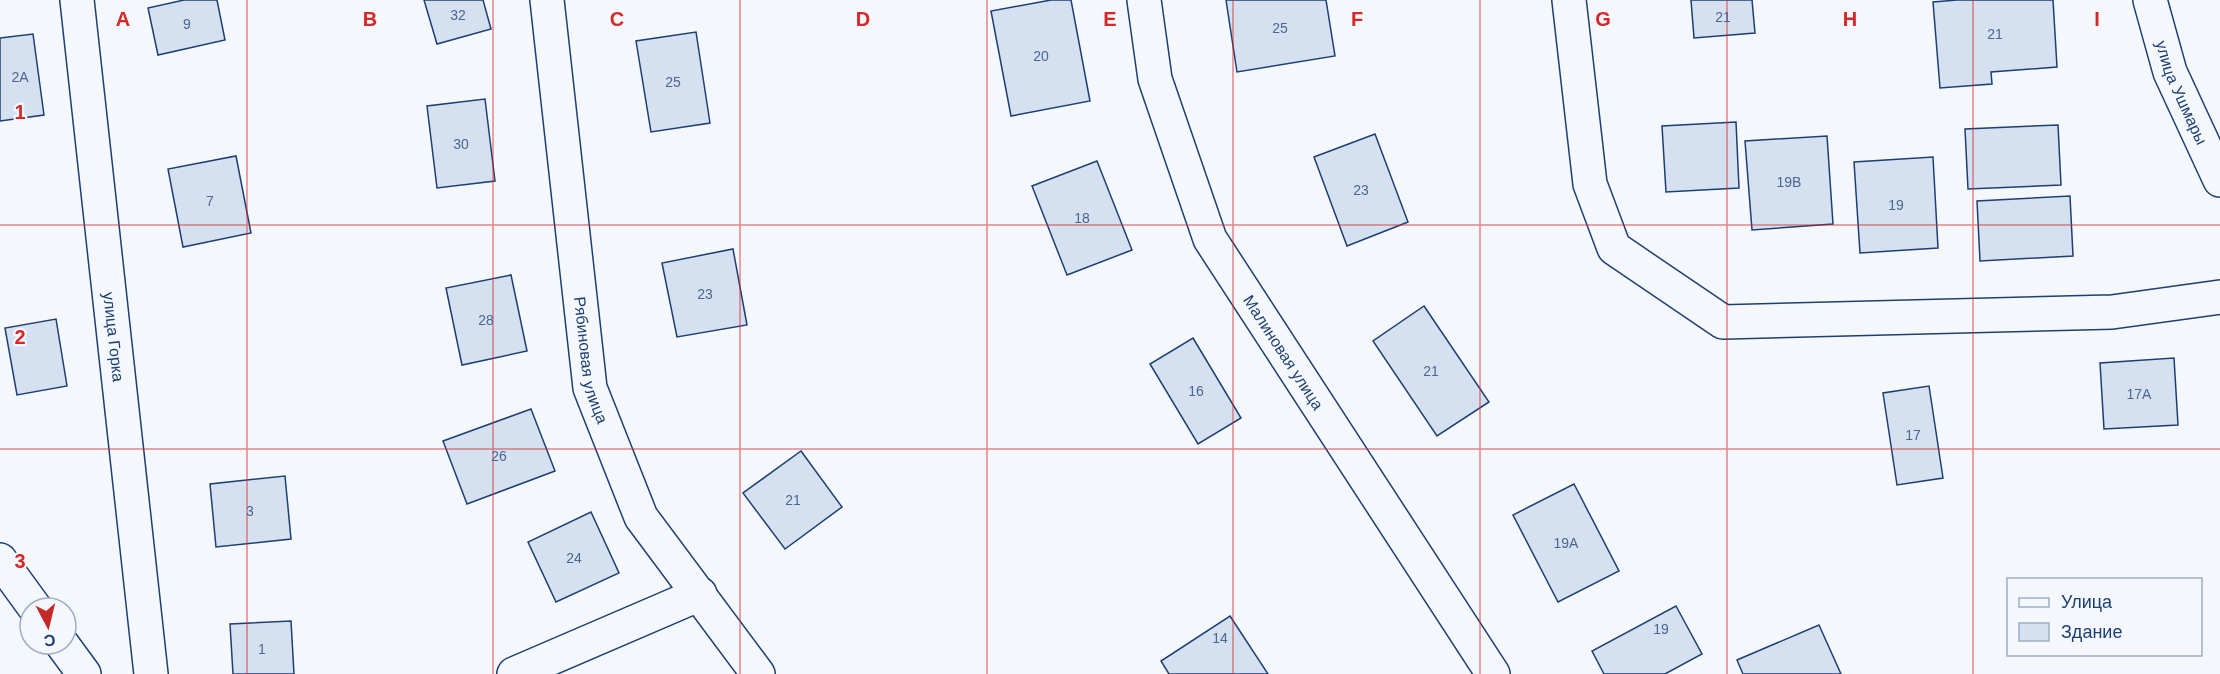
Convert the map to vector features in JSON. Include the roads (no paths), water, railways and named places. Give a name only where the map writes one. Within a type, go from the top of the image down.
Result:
[{"type":"street","name":"улица Горка","points":[[77,0],[151,674]]},
{"type":"street","name":"Рябиновая улица","points":[[547,0],[590,388],[641,517],[758,674]]},
{"type":"street","name":"Малиновая улица","points":[[1144,0],[1155,79],[1210,238],[1493,674]]},
{"type":"street","points":[[1569,0],[1590,184],[1614,248],[1723,322],[2112,312],[2220,297]]},
{"type":"street","name":"улица Ушмары","points":[[2150,0],[2170,72],[2220,180]]},
{"type":"street","points":[[0,560],[26,596]]},
{"type":"street","points":[[514,674],[700,594]]},
{"type":"street","points":[[71,656],[84,674]]}]
